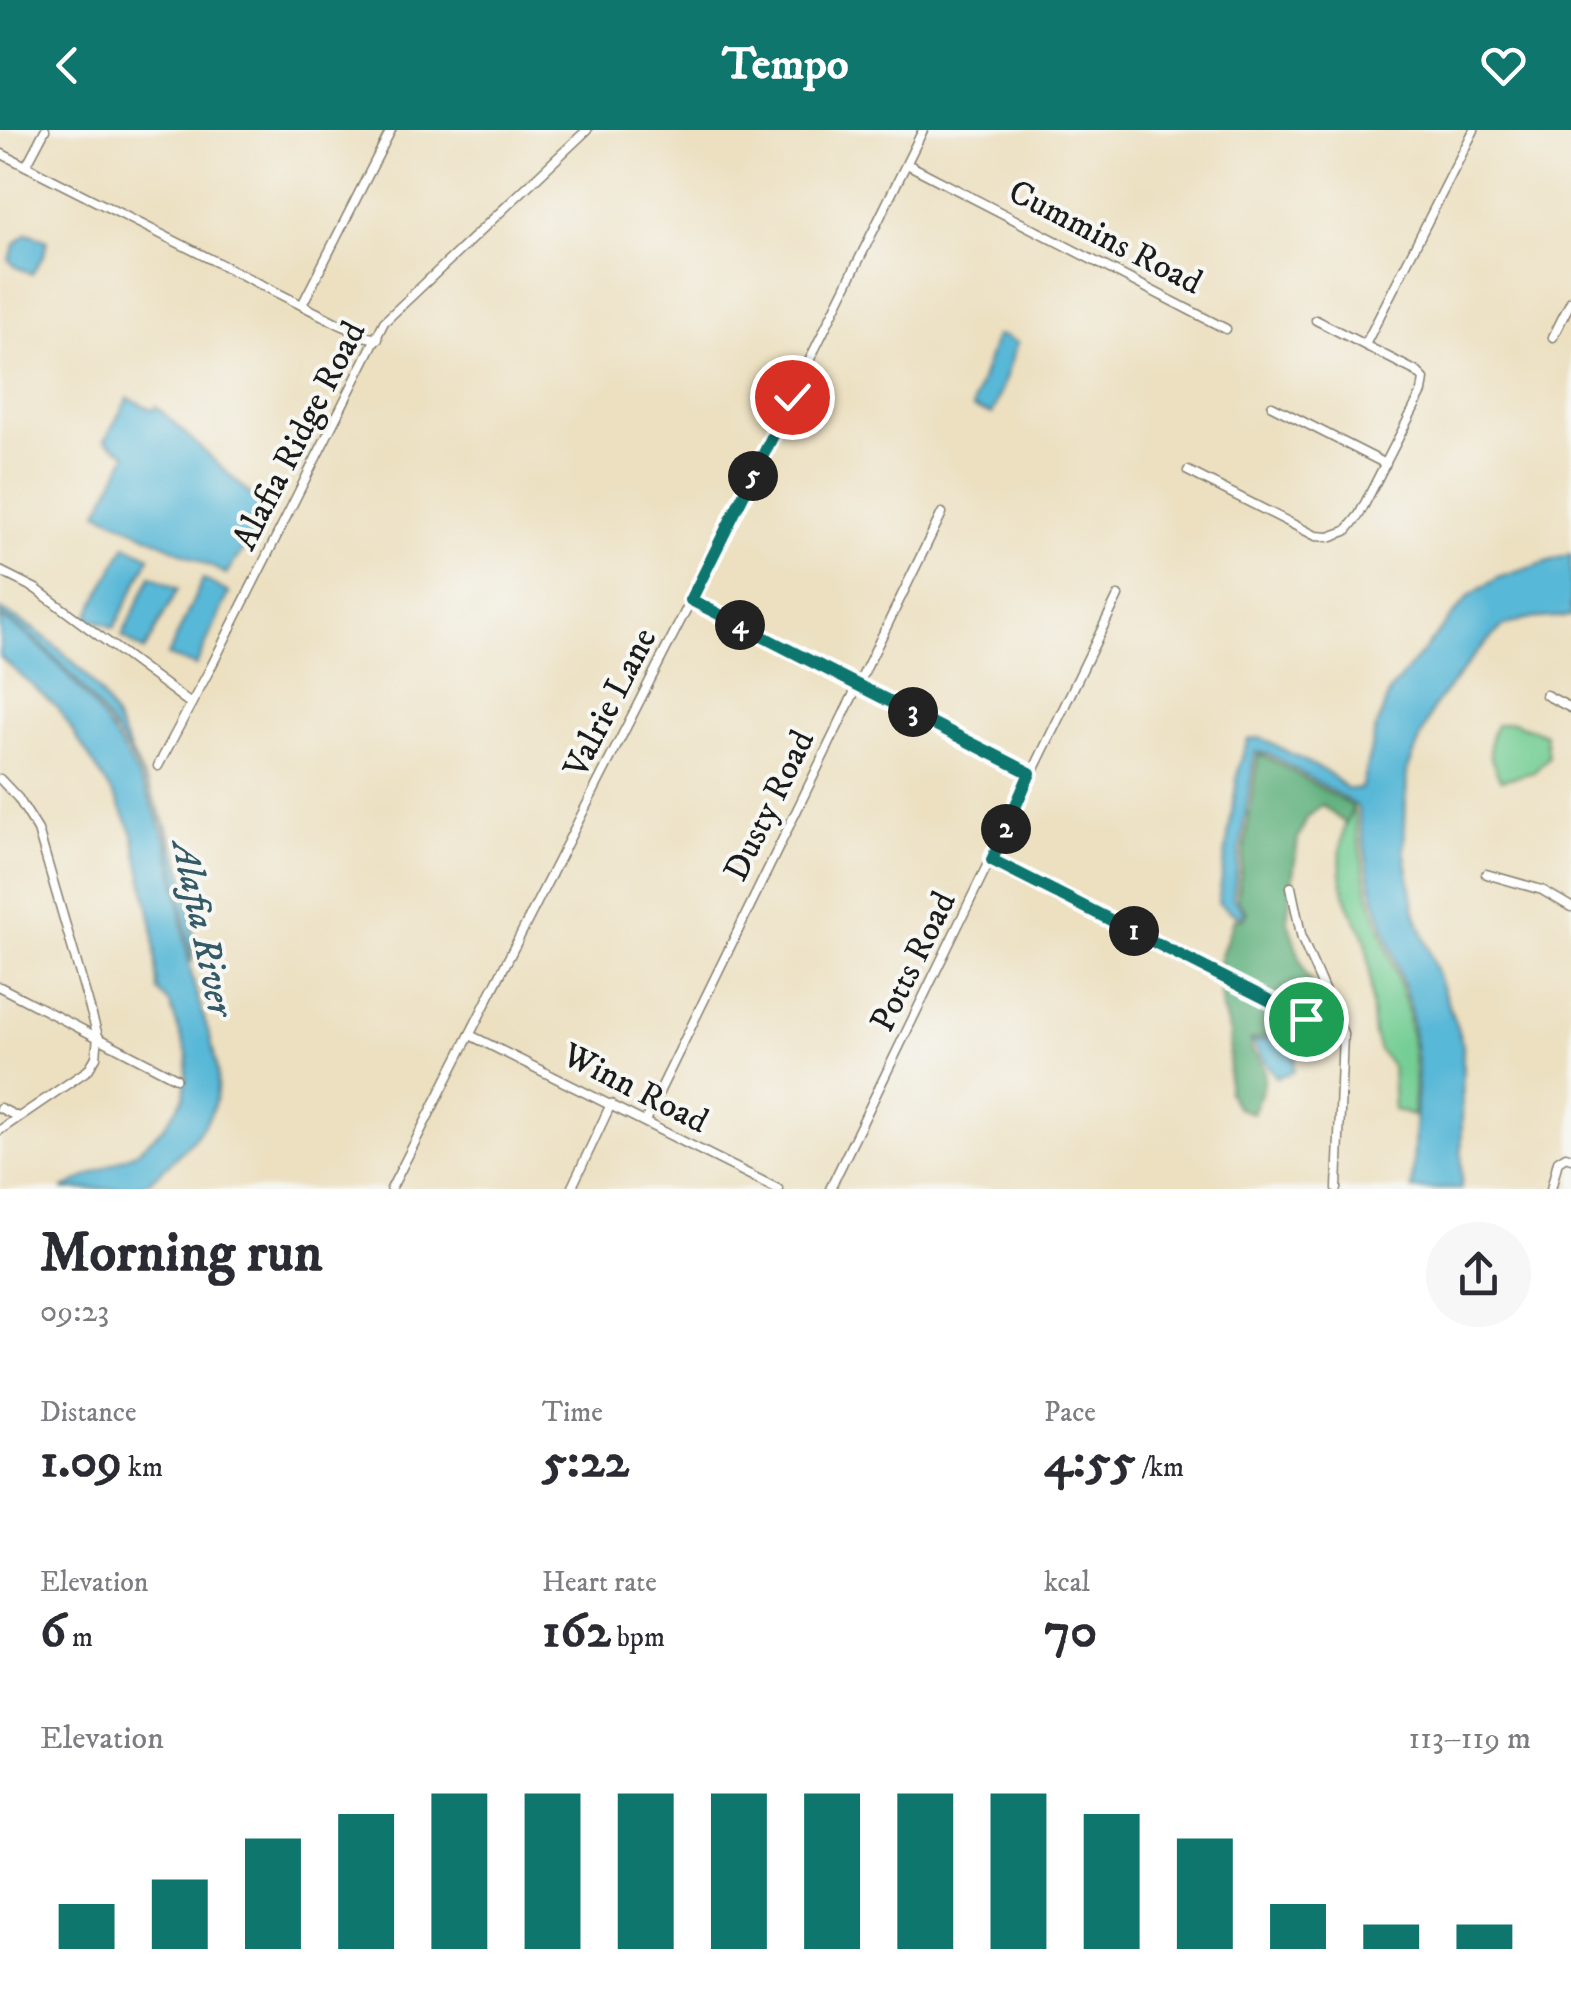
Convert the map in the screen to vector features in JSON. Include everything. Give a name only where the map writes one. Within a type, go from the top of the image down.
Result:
[{"type":"street","points":[[26,166],[45,130]]},
{"type":"street","points":[[302,305],[391,130]]},
{"type":"street","name":"Alafia Ridge Road","points":[[158,766],[384,322],[587,130]]},
{"type":"street","name":"Valrie Lane","points":[[391,1189],[691,600],[924,130]]},
{"type":"street","points":[[1365,345],[1474,130]]},
{"type":"street","points":[[0,152],[363,336],[378,340]]},
{"type":"street","name":"Cummins Road","points":[[907,164],[1226,329]]},
{"type":"street","points":[[1553,336],[1571,301]]},
{"type":"street","points":[[1188,470],[1316,536],[1329,537],[1346,531],[1386,464],[1422,392],[1424,380],[1417,372],[1316,320]]},
{"type":"street","points":[[1272,406],[1386,464]]},
{"type":"street","name":"Dusty Road","points":[[645,1122],[942,513]]},
{"type":"street","points":[[0,571],[36,589],[192,704]]},
{"type":"street","name":"Potts Road","points":[[830,1189],[1118,596]]},
{"type":"street","points":[[691,600],[1030,773]]},
{"type":"street","points":[[1546,694],[1571,708]]},
{"type":"street","points":[[0,779],[18,798],[38,830],[98,1036],[96,1057],[88,1070],[0,1130]]},
{"type":"street","points":[[992,860],[1320,1027],[1339,1024]]},
{"type":"street","points":[[1486,874],[1542,890],[1571,907]]},
{"type":"street","points":[[1291,887],[1302,938],[1343,1033],[1336,1189]]},
{"type":"street","points":[[0,987],[176,1078]]},
{"type":"street","name":"Winn Road","points":[[470,1035],[778,1189]]},
{"type":"street","points":[[571,1189],[611,1104]]},
{"type":"street","points":[[0,1108],[18,1117]]},
{"type":"street","points":[[1551,1189],[1558,1161],[1568,1157]]},
{"type":"green space","points":[[1513,722],[1545,734],[1548,757],[1534,772],[1501,780],[1492,760],[1491,740],[1496,725]]},
{"type":"green space","points":[[1258,755],[1353,807],[1346,824],[1321,805],[1307,818],[1298,839],[1287,919],[1305,973],[1329,1008],[1318,1028],[1302,1031],[1284,1020],[1264,1037],[1250,1040],[1251,1050],[1264,1071],[1263,1087],[1252,1113],[1237,1108],[1228,1092],[1230,1033],[1222,1010],[1219,962],[1234,918],[1243,919],[1247,912],[1237,898]]},
{"type":"green space","points":[[1353,807],[1367,887],[1407,1007],[1415,1069],[1413,1116],[1394,1110],[1392,1066],[1379,1050],[1374,1035],[1366,942],[1342,882],[1342,842]]},
{"type":"water","points":[[27,233],[47,240],[44,255],[32,274],[9,260],[16,243]]},
{"type":"water","points":[[996,336],[1017,343],[992,414],[973,408]]},
{"type":"water","points":[[128,398],[153,410],[156,406],[266,509],[226,574],[98,512],[127,454],[105,440]]},
{"type":"water","points":[[126,545],[150,557],[114,628],[87,617]]},
{"type":"water","points":[[1571,554],[1571,616],[1525,619],[1502,627],[1434,706],[1407,771],[1404,849],[1415,912],[1463,1045],[1461,1189],[1412,1189],[1418,1069],[1410,1006],[1371,885],[1357,806],[1269,754],[1255,752],[1233,898],[1244,912],[1242,916],[1234,914],[1218,903],[1239,766],[1248,739],[1261,738],[1330,774],[1347,789],[1361,789],[1375,731],[1390,691],[1469,596],[1498,578]]},
{"type":"water","points":[[151,576],[178,589],[144,651],[122,636]]},
{"type":"water","points":[[203,579],[229,593],[196,666],[168,656]]},
{"type":"water","points":[[0,610],[52,643],[95,686],[114,715],[154,800],[122,743],[76,680],[25,631],[0,615]]},
{"type":"water","name":"Alafia River","points":[[0,618],[49,656],[97,712],[137,775],[168,850],[193,981],[216,1064],[216,1097],[206,1122],[189,1143],[138,1188],[62,1189],[138,1151],[164,1127],[184,1097],[188,1057],[170,1004],[158,991],[153,926],[133,834],[118,802],[58,708],[0,657]]},
{"type":"water","points":[[157,807],[187,886],[192,963],[175,865]]},
{"type":"water","points":[[1285,1023],[1299,1035],[1293,1072],[1276,1077],[1252,1042],[1266,1040],[1277,1026]]},
{"type":"route","points":[[792,397],[691,600],[1030,773],[992,860],[1306,1019]]}]
